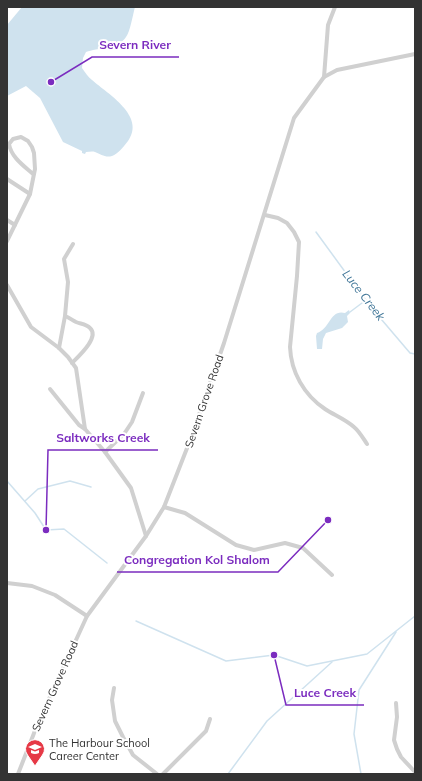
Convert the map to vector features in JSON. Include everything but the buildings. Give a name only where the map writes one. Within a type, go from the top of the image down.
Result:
[{"type":"street","points":[[324,77],[328,25],[334,7]]},
{"type":"street","points":[[324,77],[336,70],[415,54]]},
{"type":"street","name":"Severn Grove Road","points":[[18,774],[38,723],[87,616],[146,536],[164,507],[191,438],[223,348],[294,118],[324,77]]},
{"type":"street","points":[[7,241],[30,194],[35,161],[32,147],[28,140],[21,137],[12,139],[9,144],[10,148],[18,160],[33,174]]},
{"type":"street","points":[[7,178],[30,194]]},
{"type":"street","points":[[265,214],[278,218],[287,223],[299,242],[290,343],[290,354],[297,378],[309,396],[326,410],[355,428],[367,444]]},
{"type":"street","points":[[7,220],[15,225]]},
{"type":"street","points":[[59,348],[65,316],[68,282],[64,259],[73,244]]},
{"type":"street","points":[[7,285],[31,327],[59,348],[76,368],[85,429]]},
{"type":"street","points":[[65,316],[76,322],[84,324],[91,328],[93,332],[93,337],[90,343],[72,364]]},
{"type":"street","points":[[50,389],[78,425],[85,429],[105,452],[131,488],[146,536]]},
{"type":"street","points":[[105,452],[124,434],[132,422],[143,393]]},
{"type":"street","points":[[164,507],[185,513],[236,545],[242,547],[254,550],[285,543],[304,548],[332,575]]},
{"type":"street","points":[[7,583],[32,586],[55,595],[87,616]]},
{"type":"street","points":[[114,688],[112,700],[115,721],[123,738],[133,755],[157,774]]},
{"type":"street","points":[[396,703],[398,717],[394,740],[401,757],[415,771]]},
{"type":"street","points":[[163,774],[206,731],[210,719]]},
{"type":"water","points":[[22,7],[135,7],[129,31],[123,41],[113,46],[86,52],[83,58],[82,68],[91,79],[123,106],[129,114],[132,123],[132,132],[128,141],[121,150],[114,155],[103,156],[95,152],[86,152],[85,154],[63,142],[40,98],[26,86],[7,96],[7,25]]},
{"type":"water","points":[[349,310],[350,313],[347,316],[348,322],[342,328],[326,333],[323,339],[322,349],[317,349],[317,333],[325,328],[336,314],[345,313]]},
{"type":"waterway","name":"Luce Creek","points":[[316,232],[370,306],[410,353],[415,354]]},
{"type":"waterway","points":[[350,312],[366,300]]},
{"type":"waterway","points":[[7,481],[35,513],[46,530],[64,529],[107,563]]},
{"type":"waterway","points":[[25,501],[38,489],[70,481],[91,487]]},
{"type":"waterway","name":"Luce Creek","points":[[136,621],[226,661],[274,655],[307,666],[367,654],[415,616]]},
{"type":"waterway","name":"Luce Creek","points":[[361,774],[354,734],[359,690],[396,632]]},
{"type":"waterway","points":[[228,774],[267,721],[332,662]]},
{"type":"place","name":"Severn River","points":[[51,82]]},
{"type":"place","name":"Congregation Kol Shalom","points":[[328,520]]},
{"type":"place","name":"Saltworks Creek","points":[[46,530]]},
{"type":"place","name":"Luce Creek","points":[[274,655]]},
{"type":"place","name":"The Harbour School Career Center","points":[[35,766]]}]
